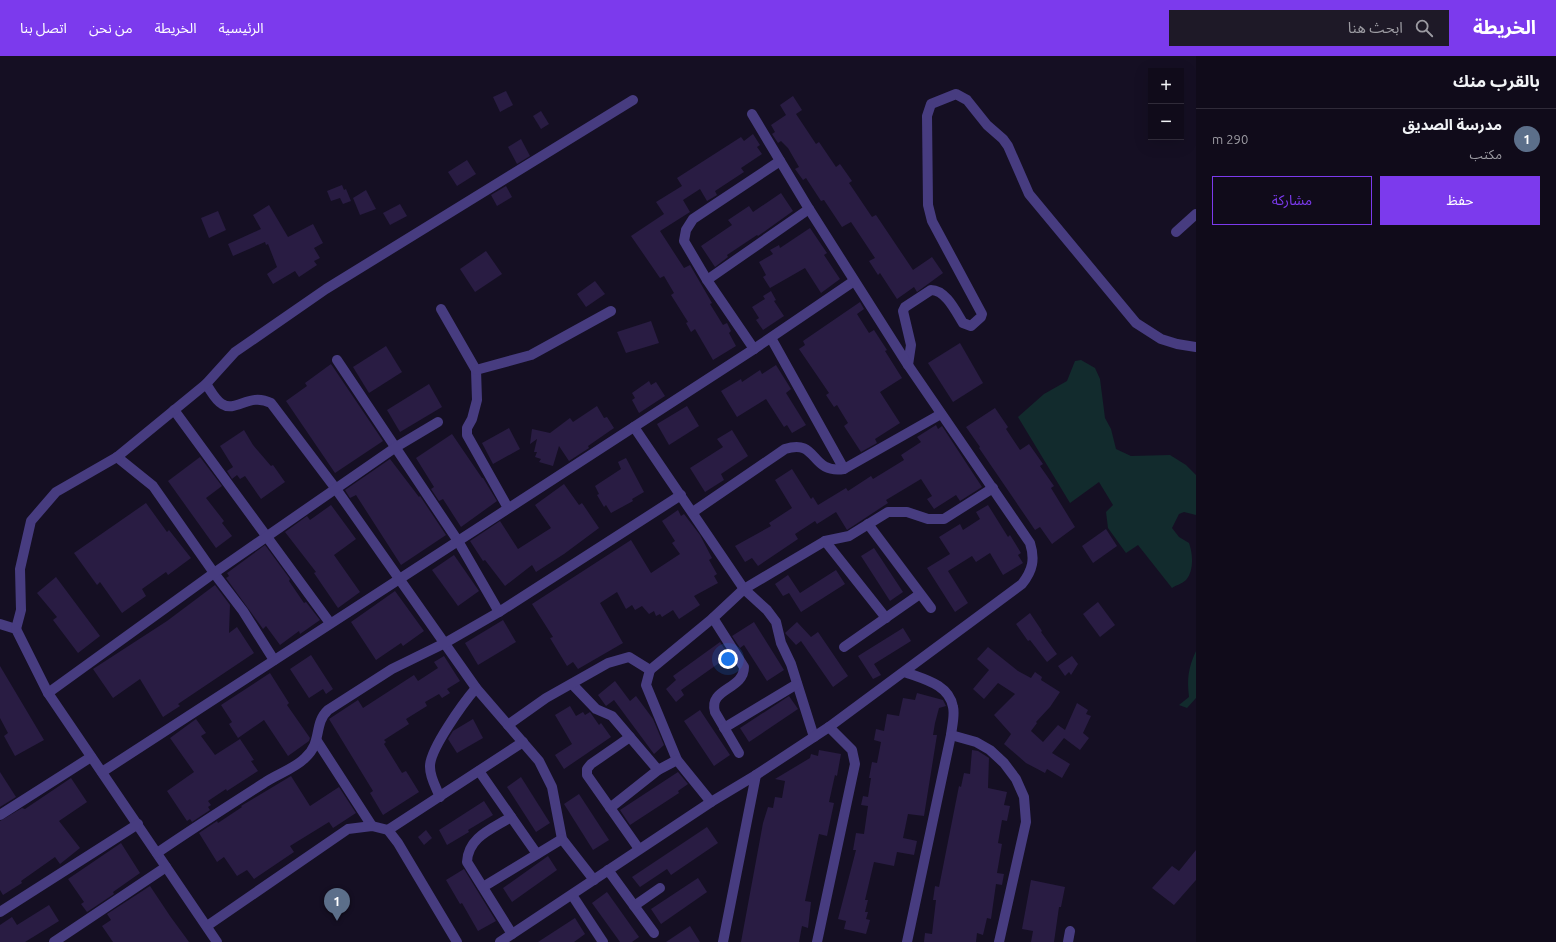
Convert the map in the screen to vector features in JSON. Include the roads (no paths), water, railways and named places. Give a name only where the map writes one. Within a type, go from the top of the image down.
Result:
[{"type":"street","points":[[908,365],[911,344],[903,314],[905,307],[931,290],[934,290],[942,294],[963,323],[971,326],[981,317],[982,314],[932,221],[928,205],[929,109],[931,104],[956,94],[967,100],[987,125],[1003,138],[1029,194],[1136,323],[1161,339],[1177,344],[1196,347]]},
{"type":"street","points":[[217,942],[48,693],[16,629],[21,610],[20,569],[31,521],[56,492],[117,457],[206,384],[235,352],[326,289],[633,100]]},
{"type":"street","points":[[500,942],[639,849],[829,727],[1022,584],[1030,574],[1033,563],[1033,553],[1030,543],[908,365],[809,209],[752,114]]},
{"type":"street","points":[[754,350],[707,280],[684,241],[686,230],[693,219],[780,161]]},
{"type":"street","points":[[707,280],[809,209]]},
{"type":"street","points":[[1176,232],[1196,214]]},
{"type":"street","points":[[102,772],[754,350],[854,281]]},
{"type":"street","points":[[441,309],[476,370],[477,400],[474,415],[467,428],[467,435],[508,508]]},
{"type":"street","points":[[476,370],[535,354],[611,311]]},
{"type":"street","points":[[771,338],[844,469]]},
{"type":"street","points":[[337,360],[458,541],[499,612]]},
{"type":"street","points":[[206,384],[216,398],[226,406],[232,407],[256,398],[264,399],[271,403],[336,489],[398,580],[445,643],[476,688],[539,761],[548,778],[562,839],[594,880]]},
{"type":"street","points":[[174,410],[330,624]]},
{"type":"street","points":[[693,512],[785,449],[796,446],[804,447],[826,469],[833,471],[844,469],[941,414]]},
{"type":"street","points":[[48,693],[214,573],[396,447],[438,422]]},
{"type":"street","points":[[634,427],[744,589],[767,610],[776,622],[780,644],[791,664],[814,737]]},
{"type":"street","points":[[117,457],[153,486],[214,573],[243,611],[274,660]]},
{"type":"street","points":[[711,802],[677,760],[646,685],[650,670],[714,618],[744,589],[825,541],[849,536],[881,515],[896,510],[928,519],[944,519],[993,488]]},
{"type":"street","points":[[156,853],[266,781],[304,760],[313,751],[317,741],[320,719],[328,710],[392,669],[445,643],[499,612],[681,495]]},
{"type":"street","points":[[868,524],[931,608]]},
{"type":"street","points":[[825,541],[886,618]]},
{"type":"street","points":[[844,647],[920,594]]},
{"type":"street","points":[[714,618],[744,667],[743,675],[740,681],[717,696],[714,701],[715,712],[739,753]]},
{"type":"street","points":[[0,624],[16,629]]},
{"type":"street","points":[[508,725],[546,698],[608,663],[629,657],[650,670]]},
{"type":"street","points":[[905,672],[944,689],[950,697],[954,708],[951,735],[907,942]]},
{"type":"street","points":[[572,684],[596,709],[612,716],[658,770]]},
{"type":"street","points":[[724,728],[797,684]]},
{"type":"street","points":[[440,796],[432,781],[430,766],[436,747],[476,688]]},
{"type":"street","points":[[817,942],[855,764],[852,750],[829,727]]},
{"type":"street","points":[[951,735],[976,742],[990,750],[1004,763],[1016,779],[1024,797],[1026,822],[999,942]]},
{"type":"street","points":[[630,737],[591,764],[587,775],[639,849]]},
{"type":"street","points":[[317,741],[372,826]]},
{"type":"street","points":[[388,830],[523,742]]},
{"type":"street","points":[[0,815],[92,757]]},
{"type":"street","points":[[610,808],[658,770],[677,760]]},
{"type":"street","points":[[479,771],[537,854]]},
{"type":"street","points":[[723,942],[756,775]]},
{"type":"street","points":[[511,817],[475,839],[468,853],[467,862],[512,934]]},
{"type":"street","points":[[0,912],[138,824]]},
{"type":"street","points":[[207,926],[348,830],[372,826],[388,830],[457,942]]},
{"type":"street","points":[[483,886],[562,839]]},
{"type":"street","points":[[54,942],[166,867]]},
{"type":"street","points":[[608,870],[654,933]]},
{"type":"street","points":[[634,906],[660,888]]},
{"type":"street","points":[[572,895],[600,941]]},
{"type":"street","points":[[1068,942],[1070,931]]},
{"type":"place","name":"مدرسة الصديق","points":[[337,921]]}]
